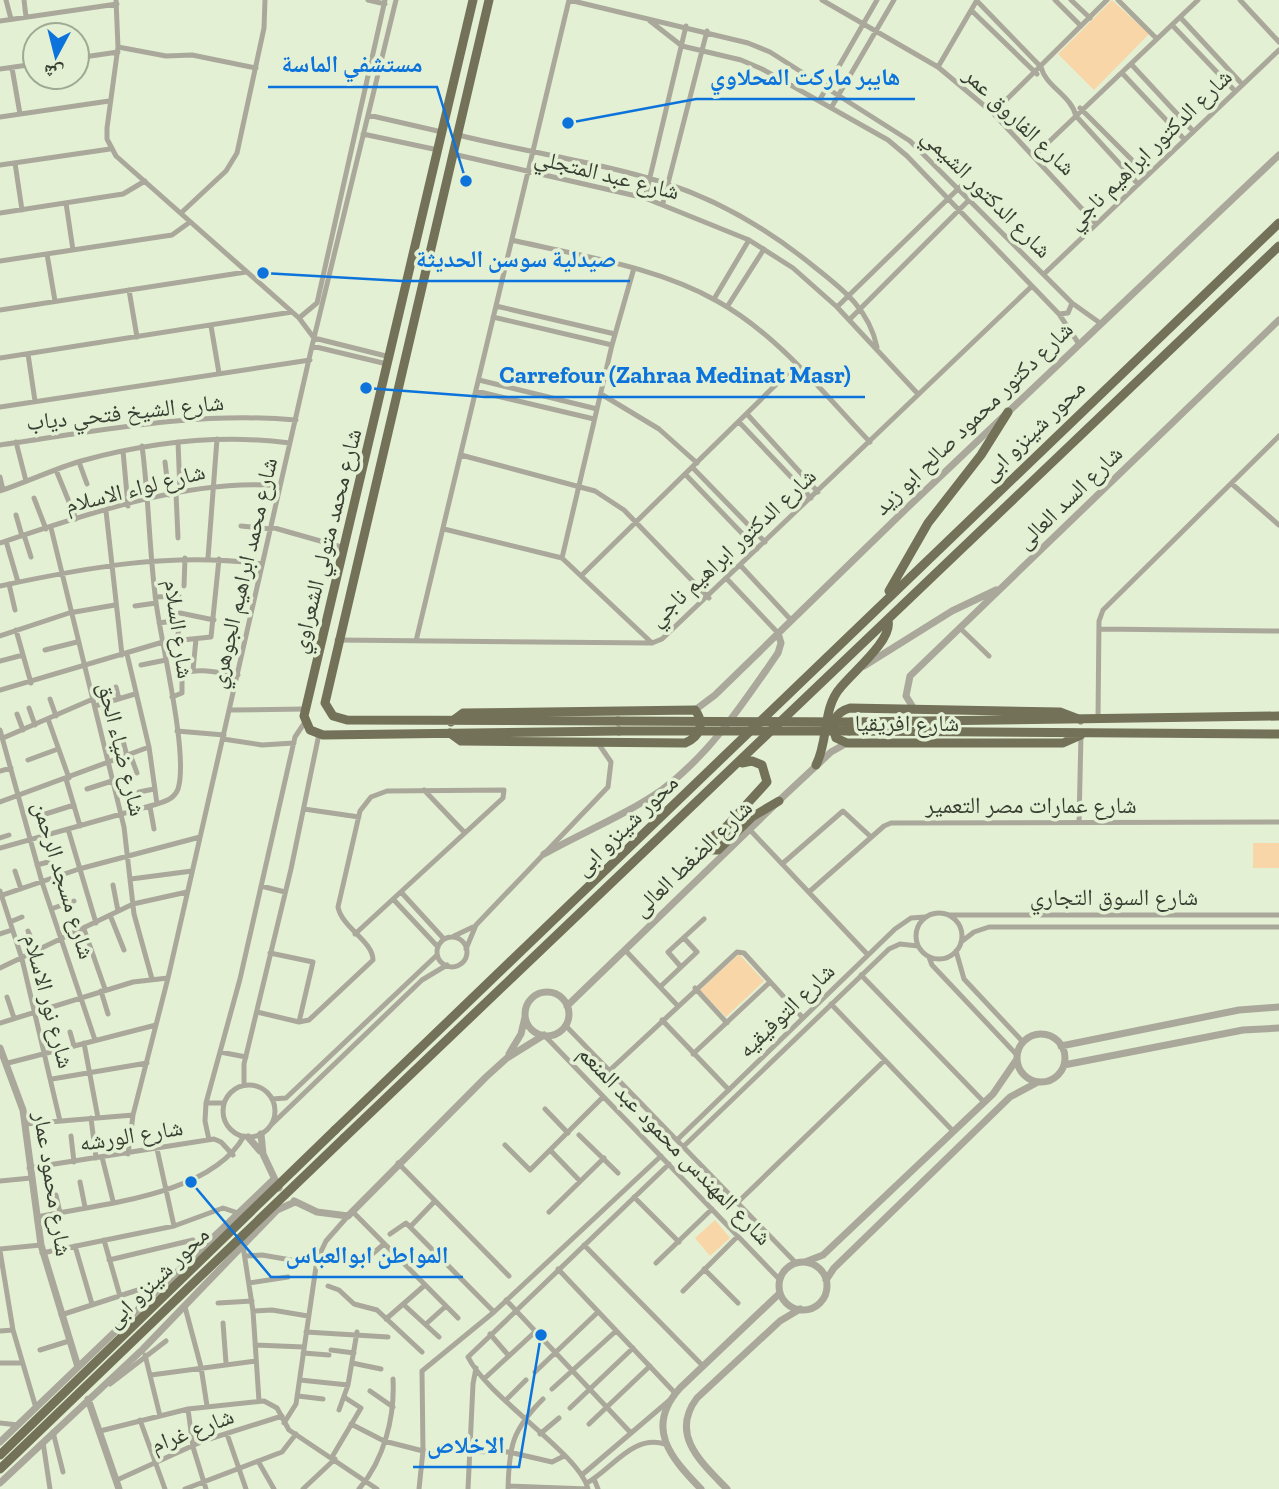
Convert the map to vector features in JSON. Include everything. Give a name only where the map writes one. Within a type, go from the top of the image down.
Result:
[{"type":"main road","name":"شارع محمد متولي الشعراوي","points":[[305,722],[305,709],[473,0]]},
{"type":"main road","name":"شارع محمد متولي الشعراوي","points":[[451,722],[339,719],[327,710],[326,688],[436,233],[489,0]]},
{"type":"main road","points":[[424,211],[432,217],[440,214]]},
{"type":"main road","name":"محور شينزو ابى","points":[[0,1454],[790,694],[886,598],[1279,223]]},
{"type":"main road","points":[[418,230],[428,228],[436,233]]},
{"type":"main road","name":"محور شينزو ابى","points":[[3,1473],[344,1138],[1279,246]]},
{"type":"main road","points":[[886,598],[933,516],[990,443],[1008,412]]},
{"type":"main road","points":[[816,765],[826,742],[833,699],[888,634],[888,621]]},
{"type":"main road","points":[[450,733],[461,741],[688,742],[700,727],[695,710],[463,713],[451,722]]},
{"type":"main road","name":"شارع افريقيا","points":[[1279,716],[1081,720],[1060,712],[843,710],[835,719],[833,730],[836,738],[848,743],[1063,743],[1081,735],[1279,734]]},
{"type":"main road","points":[[451,722],[1081,720]]},
{"type":"main road","points":[[305,722],[319,734],[849,731],[1081,735]]},
{"type":"main road","points":[[740,763],[752,761],[762,765],[767,775],[766,786],[726,827],[708,840],[709,850],[718,850],[752,817],[779,801]]},
{"type":"street","points":[[11,19],[6,0],[12,0]]},
{"type":"street","points":[[24,0],[26,17]]},
{"type":"street","points":[[181,213],[226,171],[235,158],[264,28],[265,0]]},
{"type":"street","points":[[299,318],[317,303],[385,2],[368,0]]},
{"type":"street","name":"شارع محمد ابراهيم الجوهري","points":[[128,1154],[133,1115],[168,978],[312,346],[396,0]]},
{"type":"street","points":[[416,641],[569,0]]},
{"type":"street","name":"شارع الدكتور الشيمي","points":[[569,0],[650,21],[707,31],[770,52],[827,86],[910,141],[960,187],[1072,303],[1100,323]]},
{"type":"street","name":"شارع الفاروق عمر","points":[[822,0],[938,67],[993,113],[1097,224]]},
{"type":"street","points":[[819,101],[877,0]]},
{"type":"street","points":[[831,108],[894,0]]},
{"type":"street","points":[[1055,0],[1081,26]]},
{"type":"street","points":[[1071,0],[1090,18]]},
{"type":"street","points":[[993,113],[1107,0]]},
{"type":"street","points":[[1118,0],[1157,39]]},
{"type":"street","points":[[1034,156],[1198,0]]},
{"type":"street","points":[[938,67],[977,1],[1041,67],[1043,75],[1073,106],[1076,116],[1138,184]]},
{"type":"street","points":[[1244,1],[1279,42]]},
{"type":"street","points":[[0,21],[117,2],[118,49],[109,101],[107,139],[110,149],[299,318],[314,338],[389,360]]},
{"type":"street","points":[[972,11],[1034,73],[1043,75]]},
{"type":"street","points":[[1180,17],[1242,84]]},
{"type":"street","name":"شارع الدكتور الشيمي","points":[[650,21],[681,46],[762,69],[901,150],[1059,314],[1079,344]]},
{"type":"street","points":[[1172,24],[1235,91]]},
{"type":"street","points":[[645,198],[686,26]]},
{"type":"street","points":[[663,203],[707,31]]},
{"type":"street","points":[[91,55],[118,49],[166,56],[192,55],[256,68]]},
{"type":"street","name":"شارع الدكتور ابراهيم ناجي","points":[[1044,274],[1279,50]]},
{"type":"street","points":[[1213,69],[1221,61]]},
{"type":"street","points":[[1131,64],[1193,131]]},
{"type":"street","points":[[0,69],[21,66]]},
{"type":"street","points":[[12,68],[20,114]]},
{"type":"street","points":[[1122,73],[1184,139]]},
{"type":"street","points":[[0,117],[109,101]]},
{"type":"street","points":[[1073,106],[1084,109],[1147,175]]},
{"type":"street","points":[[368,115],[442,132]]},
{"type":"street","points":[[363,134],[438,150]]},
{"type":"street","name":"شارع عبد المتجلي","points":[[458,135],[668,184],[763,228],[849,295],[869,320],[877,346]]},
{"type":"street","points":[[0,165],[110,149]]},
{"type":"street","name":"شارع عبد المتجلي","points":[[453,154],[663,203],[749,240],[793,268],[837,307],[866,340],[877,346],[918,394]]},
{"type":"street","name":"شارع دكتور محمود صالح ابو زيد","points":[[695,710],[715,695],[1100,323],[1279,155]]},
{"type":"street","points":[[15,163],[22,210]]},
{"type":"street","points":[[0,213],[123,194],[145,181]]},
{"type":"street","points":[[837,307],[960,187]]},
{"type":"street","points":[[849,320],[971,198]]},
{"type":"street","points":[[66,203],[74,250]]},
{"type":"street","points":[[0,261],[172,235],[190,222]]},
{"type":"street","points":[[512,240],[634,268],[713,299],[727,307],[796,365],[870,442]]},
{"type":"street","points":[[713,299],[749,240]]},
{"type":"street","points":[[727,307],[764,249]]},
{"type":"street","points":[[47,254],[55,301]]},
{"type":"street","points":[[562,558],[612,345],[634,268]]},
{"type":"street","points":[[0,310],[247,272]]},
{"type":"street","name":"شارع الدكتور ابراهيم ناجي","points":[[337,640],[652,643],[668,635],[1031,286]]},
{"type":"street","points":[[129,290],[137,337]]},
{"type":"street","points":[[1059,314],[1068,313],[1072,303]]},
{"type":"street","points":[[496,306],[615,334]]},
{"type":"street","points":[[0,358],[292,312]]},
{"type":"street","points":[[494,317],[612,345]]},
{"type":"street","name":"شارع السد العالى","points":[[914,709],[906,696],[910,676],[1125,472],[1279,320]]},
{"type":"street","points":[[211,326],[219,373]]},
{"type":"street","points":[[312,346],[389,360]]},
{"type":"street","points":[[28,354],[35,401]]},
{"type":"street","points":[[0,407],[310,360]]},
{"type":"street","points":[[583,574],[796,365]]},
{"type":"street","points":[[479,380],[597,409]]},
{"type":"street","points":[[476,391],[594,419]]},
{"type":"street","points":[[601,394],[653,425],[765,542]]},
{"type":"street","points":[[747,414],[818,492]]},
{"type":"street","name":"شارع الشيخ فتحي دياب","points":[[0,444],[156,422],[237,418],[296,420]]},
{"type":"street","points":[[738,422],[811,498]]},
{"type":"street","points":[[1098,719],[1099,629],[1105,607],[1279,436]]},
{"type":"street","points":[[0,477],[2,490],[79,462],[142,446],[217,439],[290,443]]},
{"type":"street","points":[[208,558],[217,439]]},
{"type":"street","points":[[16,442],[26,481]]},
{"type":"street","points":[[178,442],[175,493],[178,538]]},
{"type":"street","name":"شارع السلام","points":[[142,446],[156,600],[177,731],[177,791],[172,798],[157,804]]},
{"type":"street","points":[[122,451],[128,506]]},
{"type":"street","points":[[461,455],[579,484],[610,499],[636,522],[709,598]]},
{"type":"street","points":[[79,462],[87,484]]},
{"type":"street","points":[[165,462],[175,493]]},
{"type":"street","points":[[56,470],[76,519]]},
{"type":"street","points":[[685,474],[757,550]]},
{"type":"street","name":"شارع لواء الاسلام","points":[[3,542],[76,519],[214,485],[247,483],[280,486]]},
{"type":"street","points":[[1232,484],[1279,525]]},
{"type":"street","name":"شارع ضياء الحق","points":[[34,498],[48,529],[95,706],[129,855],[133,904],[152,979]]},
{"type":"street","points":[[0,848],[157,804],[149,747],[124,655],[115,605],[106,511]]},
{"type":"street","points":[[16,515],[31,557]]},
{"type":"street","points":[[241,526],[271,528],[345,548]]},
{"type":"street","points":[[444,528],[562,558],[583,574],[652,643]]},
{"type":"street","points":[[3,542],[18,582]]},
{"type":"street","points":[[184,586],[185,558]]},
{"type":"street","points":[[0,690],[83,668],[163,642],[211,638],[215,620],[219,558]]},
{"type":"street","points":[[0,586],[152,559],[219,558],[262,564]]},
{"type":"street","points":[[741,566],[792,620]]},
{"type":"street","points":[[544,854],[636,806],[686,769],[732,718],[778,653],[781,643],[778,634],[727,579]]},
{"type":"street","points":[[9,584],[15,610]]},
{"type":"street","points":[[854,672],[952,611],[1001,587]]},
{"type":"street","points":[[135,606],[179,596]]},
{"type":"street","points":[[0,636],[69,613],[115,605]]},
{"type":"street","points":[[180,613],[215,620]]},
{"type":"street","points":[[159,623],[176,622],[177,640]]},
{"type":"street","points":[[960,628],[989,656]]},
{"type":"street","points":[[1099,629],[1279,631]]},
{"type":"street","points":[[16,630],[31,683]]},
{"type":"street","points":[[193,639],[193,670]]},
{"type":"street","points":[[46,650],[77,642]]},
{"type":"street","points":[[0,661],[23,656]]},
{"type":"street","points":[[141,665],[166,660]]},
{"type":"street","points":[[172,697],[182,693],[181,674],[193,670],[238,675]]},
{"type":"street","points":[[116,687],[119,699]]},
{"type":"street","points":[[95,706],[135,694]]},
{"type":"street","points":[[50,699],[56,716]]},
{"type":"street","points":[[2,739],[93,699]]},
{"type":"street","points":[[29,708],[35,724]]},
{"type":"street","points":[[230,710],[305,709]]},
{"type":"street","points":[[17,714],[23,730]]},
{"type":"street","points":[[48,719],[80,826]]},
{"type":"street","name":"شارع محمد متولي الشعراوي","points":[[209,1140],[205,1121],[206,1103],[294,743],[305,722]]},
{"type":"street","name":"شارع مسجد الرحمن","points":[[0,730],[41,882],[83,996],[95,1040]]},
{"type":"street","points":[[177,731],[262,745],[294,743]]},
{"type":"street","points":[[244,1085],[246,1057],[319,734]]},
{"type":"street","points":[[1079,822],[1081,735]]},
{"type":"street","points":[[122,737],[137,773]]},
{"type":"street","points":[[443,939],[476,925],[608,787],[611,762],[598,743]]},
{"type":"street","name":"شارع الضغط العالى","points":[[567,1006],[816,765],[836,748],[848,743]]},
{"type":"street","points":[[0,802],[149,747]]},
{"type":"street","points":[[28,760],[58,749]]},
{"type":"street","points":[[0,771],[11,768]]},
{"type":"street","points":[[87,789],[112,781]]},
{"type":"street","points":[[139,792],[154,789]]},
{"type":"street","points":[[424,790],[465,833]]},
{"type":"street","points":[[257,1012],[299,1022],[311,1019],[373,960],[373,954],[355,934],[342,918],[338,906],[359,817],[363,806],[376,794],[424,790],[504,790],[503,798],[355,934]]},
{"type":"street","points":[[39,816],[74,805]]},
{"type":"street","points":[[150,807],[154,829]]},
{"type":"street","points":[[304,808],[359,817]]},
{"type":"street","points":[[782,864],[843,811],[871,837]]},
{"type":"street","name":"شارع عمارات مصر التعمير","points":[[809,892],[884,826],[899,822],[1279,822]]},
{"type":"street","points":[[68,829],[96,923]]},
{"type":"street","points":[[750,830],[868,955]]},
{"type":"street","points":[[0,838],[9,835]]},
{"type":"street","points":[[1,894],[79,869],[201,836]]},
{"type":"street","points":[[37,865],[48,862]]},
{"type":"street","points":[[15,871],[21,889]]},
{"type":"street","points":[[131,879],[192,871]]},
{"type":"street","points":[[113,885],[118,911]]},
{"type":"street","points":[[261,886],[285,892]]},
{"type":"street","points":[[0,968],[133,904],[187,891]]},
{"type":"street","points":[[401,892],[443,939]]},
{"type":"street","name":"شارع نور الاسلام","points":[[1,894],[22,959],[60,1121]]},
{"type":"street","points":[[393,899],[447,965]]},
{"type":"street","points":[[51,909],[74,901]]},
{"type":"street","points":[[929,957],[944,958],[956,951],[961,942],[960,927],[949,915],[941,913],[925,917],[917,927],[918,946],[929,957],[932,965],[1017,1057],[1023,1074],[1038,1082]]},
{"type":"street","points":[[110,915],[124,950]]},
{"type":"street","name":"شارع السوق التجاري","points":[[949,915],[1279,915]]},
{"type":"street","points":[[10,922],[22,917]]},
{"type":"street","name":"شارع التوفيقيه","points":[[677,1139],[900,924],[911,918],[925,917]]},
{"type":"street","points":[[681,967],[668,952],[704,919]]},
{"type":"street","points":[[37,1217],[165,1190],[191,1180],[233,1155],[246,1137],[261,1134],[422,980],[447,965],[460,964],[476,925]]},
{"type":"street","name":"شارع السوق التجاري","points":[[961,942],[974,932],[989,927],[1279,927]]},
{"type":"street","points":[[84,929],[108,1014]]},
{"type":"street","points":[[0,934],[12,930]]},
{"type":"street","points":[[29,931],[37,952]]},
{"type":"street","points":[[452,937],[460,939],[467,949]]},
{"type":"street","points":[[660,987],[697,950],[684,937]]},
{"type":"street","points":[[272,1099],[284,1099],[297,1088],[438,951],[443,939]]},
{"type":"street","name":"شارع التوفيقيه","points":[[684,1146],[894,946],[918,946]]},
{"type":"street","points":[[625,950],[677,1005]]},
{"type":"street","points":[[956,951],[964,979],[1023,1042]]},
{"type":"street","points":[[610,1070],[695,988],[737,952],[744,953],[803,1018]]},
{"type":"street","points":[[270,953],[313,962],[299,1022]]},
{"type":"street","points":[[861,975],[984,1102]]},
{"type":"street","points":[[0,1023],[103,990],[168,978]]},
{"type":"street","points":[[693,1054],[771,982]]},
{"type":"street","points":[[695,988],[727,1023]]},
{"type":"street","points":[[284,1423],[294,1411],[298,1396],[317,1260],[326,1241],[398,1163],[507,1058],[544,1035],[558,1032],[565,1024],[567,1006],[554,993],[541,993],[529,1001],[521,1034],[507,1058]]},
{"type":"street","points":[[7,997],[14,1018]]},
{"type":"street","points":[[831,1004],[953,1131]]},
{"type":"street","points":[[1061,1046],[1226,1013],[1279,1007]]},
{"type":"street","points":[[525,1014],[530,1027],[544,1035]]},
{"type":"street","points":[[662,1020],[729,1090]]},
{"type":"street","name":"شارع المهندس محمود عبد المنعم","points":[[565,1024],[796,1263]]},
{"type":"street","points":[[8,1063],[156,1025]]},
{"type":"street","points":[[826,1280],[838,1265],[1010,1097],[1038,1082],[1054,1078],[1064,1065],[1242,1030],[1279,1028]]},
{"type":"street","points":[[71,1032],[74,1046]]},
{"type":"street","name":"شارع المهندس محمود عبد المنعم","points":[[544,1035],[780,1280]]},
{"type":"street","points":[[800,1309],[786,1303],[780,1293],[780,1280],[786,1269],[822,1255],[984,1102],[1003,1083],[1023,1042],[1034,1036],[1046,1035],[1061,1046],[1064,1065]]},
{"type":"street","points":[[84,1043],[98,1118]]},
{"type":"street","name":"شارع محمود عمار","points":[[0,1048],[8,1063],[26,1124],[29,1168],[41,1249],[78,1367]]},
{"type":"street","points":[[220,1052],[246,1057]]},
{"type":"street","points":[[737,1203],[885,1060]]},
{"type":"street","points":[[52,1079],[147,1063]]},
{"type":"street","points":[[263,1154],[246,1137],[226,1124],[224,1103],[232,1091],[244,1085],[262,1088],[272,1099],[275,1114],[271,1125]]},
{"type":"street","points":[[297,1088],[302,1095]]},
{"type":"street","points":[[505,1145],[529,1170],[603,1097]]},
{"type":"street","points":[[206,1103],[224,1103]]},
{"type":"street","points":[[545,1109],[568,1133]]},
{"type":"street","points":[[26,1124],[133,1115]]},
{"type":"street","points":[[703,1115],[709,1121]]},
{"type":"street","points":[[90,1118],[113,1201]]},
{"type":"street","points":[[261,1134],[263,1154],[274,1180],[295,1202],[317,1212],[349,1214],[384,1244],[458,1318]]},
{"type":"street","points":[[579,1135],[618,1173]]},
{"type":"street","points":[[71,1136],[74,1161]]},
{"type":"street","name":"شارع الورشه","points":[[29,1168],[209,1140],[222,1142],[233,1155]]},
{"type":"street","points":[[157,1149],[174,1226]]},
{"type":"street","points":[[551,1151],[580,1181]]},
{"type":"street","points":[[419,1489],[423,1451],[422,1371],[428,1363],[494,1312],[661,1156]]},
{"type":"street","points":[[549,1212],[604,1158]]},
{"type":"street","points":[[398,1163],[509,1276]]},
{"type":"street","points":[[587,1487],[583,1474],[485,1378],[469,1360],[470,1353],[668,1164]]},
{"type":"street","points":[[0,1181],[31,1178]]},
{"type":"street","points":[[0,1442],[274,1180]]},
{"type":"street","points":[[80,1182],[85,1207]]},
{"type":"street","points":[[56,1195],[60,1213]]},
{"type":"street","points":[[634,1197],[679,1242]]},
{"type":"street","points":[[411,1226],[435,1201]]},
{"type":"street","points":[[108,1385],[144,1353],[280,1207],[295,1202]]},
{"type":"street","points":[[36,1408],[21,1363],[3,1292],[0,1250],[75,1246],[174,1226],[223,1208],[241,1214],[257,1231]]},
{"type":"street","points":[[656,1264],[712,1209]]},
{"type":"street","points":[[390,1234],[405,1223],[411,1226],[494,1312]]},
{"type":"street","points":[[683,1290],[738,1236]]},
{"type":"street","points":[[104,1240],[120,1296]]},
{"type":"street","points":[[109,1259],[193,1240]]},
{"type":"street","points":[[363,1261],[384,1244]]},
{"type":"street","points":[[584,1245],[703,1366]]},
{"type":"street","points":[[75,1246],[92,1304]]},
{"type":"street","points":[[243,1246],[253,1311],[260,1401]]},
{"type":"street","points":[[246,1256],[262,1255],[291,1260]]},
{"type":"street","points":[[727,1489],[689,1444],[685,1426],[690,1408],[697,1398],[780,1321],[800,1309],[819,1304],[826,1293],[826,1280],[819,1267],[806,1262]]},
{"type":"street","points":[[558,1269],[650,1366],[673,1396]]},
{"type":"street","points":[[704,1269],[738,1303]]},
{"type":"street","points":[[249,1283],[288,1277]]},
{"type":"street","points":[[386,1320],[425,1285]]},
{"type":"street","points":[[328,1286],[339,1290],[354,1304],[377,1310],[422,1352]]},
{"type":"street","points":[[61,1315],[147,1287],[156,1293]]},
{"type":"street","points":[[583,1474],[673,1396],[780,1293]]},
{"type":"street","points":[[506,1300],[630,1432]]},
{"type":"street","points":[[218,1303],[251,1301]]},
{"type":"street","points":[[403,1304],[439,1337]]},
{"type":"street","points":[[426,1324],[446,1306]]},
{"type":"street","points":[[185,1307],[201,1367],[207,1406]]},
{"type":"street","points":[[253,1311],[272,1310],[308,1316]]},
{"type":"street","points":[[535,1372],[598,1312]]},
{"type":"street","points":[[223,1324],[226,1363]]},
{"type":"street","points":[[0,1331],[13,1330]]},
{"type":"street","points":[[485,1378],[536,1331]]},
{"type":"street","points":[[552,1389],[616,1331]]},
{"type":"street","points":[[306,1332],[357,1332],[388,1337]]},
{"type":"street","points":[[339,1410],[348,1385],[357,1332]]},
{"type":"street","points":[[489,1334],[509,1356]]},
{"type":"street","points":[[40,1350],[69,1341]]},
{"type":"street","points":[[0,1483],[3,1473],[43,1442],[88,1399],[144,1353],[166,1341]]},
{"type":"street","points":[[255,1345],[354,1353]]},
{"type":"street","points":[[570,1408],[633,1349]]},
{"type":"street","points":[[144,1353],[152,1375],[160,1416]]},
{"type":"street","points":[[152,1375],[256,1361]]},
{"type":"street","points":[[0,1363],[21,1363]]},
{"type":"street","points":[[352,1363],[382,1369]]},
{"type":"street","points":[[589,1424],[650,1366]]},
{"type":"street","points":[[468,1489],[468,1453],[476,1368]]},
{"type":"street","points":[[359,1489],[384,1441],[393,1406],[393,1379]]},
{"type":"street","points":[[300,1380],[348,1385]]},
{"type":"street","points":[[506,1400],[526,1380]]},
{"type":"street","points":[[370,1391],[393,1406]]},
{"type":"street","points":[[298,1396],[323,1399]]},
{"type":"street","points":[[673,1396],[663,1420],[665,1444],[674,1461],[701,1489]]},
{"type":"street","points":[[303,1489],[334,1458],[361,1407],[344,1398]]},
{"type":"street","points":[[88,1399],[118,1486]]},
{"type":"street","points":[[543,1399],[523,1418],[509,1452],[508,1487],[587,1487]]},
{"type":"street","points":[[100,1431],[188,1409],[260,1401],[273,1405],[284,1423],[296,1434],[377,1489]]},
{"type":"street","points":[[188,1409],[193,1445],[205,1486]]},
{"type":"street","name":"شارع غرام","points":[[111,1489],[155,1462],[193,1445],[282,1416]]},
{"type":"street","points":[[540,1434],[559,1418]]},
{"type":"street","points":[[140,1420],[165,1489]]},
{"type":"street","points":[[0,1423],[18,1425]]},
{"type":"street","points":[[351,1424],[384,1441],[423,1451],[509,1452],[552,1462],[564,1456]]},
{"type":"street","points":[[53,1433],[63,1472]]},
{"type":"street","points":[[227,1434],[246,1489]]},
{"type":"street","points":[[186,1489],[205,1486],[285,1450],[296,1434]]},
{"type":"street","points":[[43,1442],[50,1489]]},
{"type":"street","points":[[587,1487],[593,1479],[639,1444],[665,1444]]},
{"type":"street","points":[[276,1454],[281,1463]]},
{"type":"street","points":[[258,1461],[274,1489]]},
{"type":"street","points":[[3,1473],[5,1489]]},
{"type":"street","points":[[593,1479],[598,1489]]},
{"type":"shaded area","points":[[1112,0],[1149,34],[1094,90],[1058,54]]},
{"type":"shaded area","points":[[1253,843],[1279,843],[1279,868],[1253,868]]},
{"type":"shaded area","points":[[739,954],[764,981],[726,1017],[700,990]]},
{"type":"shaded area","points":[[715,1220],[730,1238],[710,1256],[695,1238]]},
{"type":"place","name":"هايبر ماركت المحلاوي","points":[[568,123]]},
{"type":"place","name":"مستشفي الماسة","points":[[466,181]]},
{"type":"place","name":"صيدلية سوسن الحديثة","points":[[263,273]]},
{"type":"place","name":"Carrefour (Zahraa Medinat Masr)","points":[[366,388]]},
{"type":"place","name":"المواطن ابوالعباس","points":[[191,1182]]},
{"type":"place","name":"الاخلاص","points":[[541,1335]]}]
